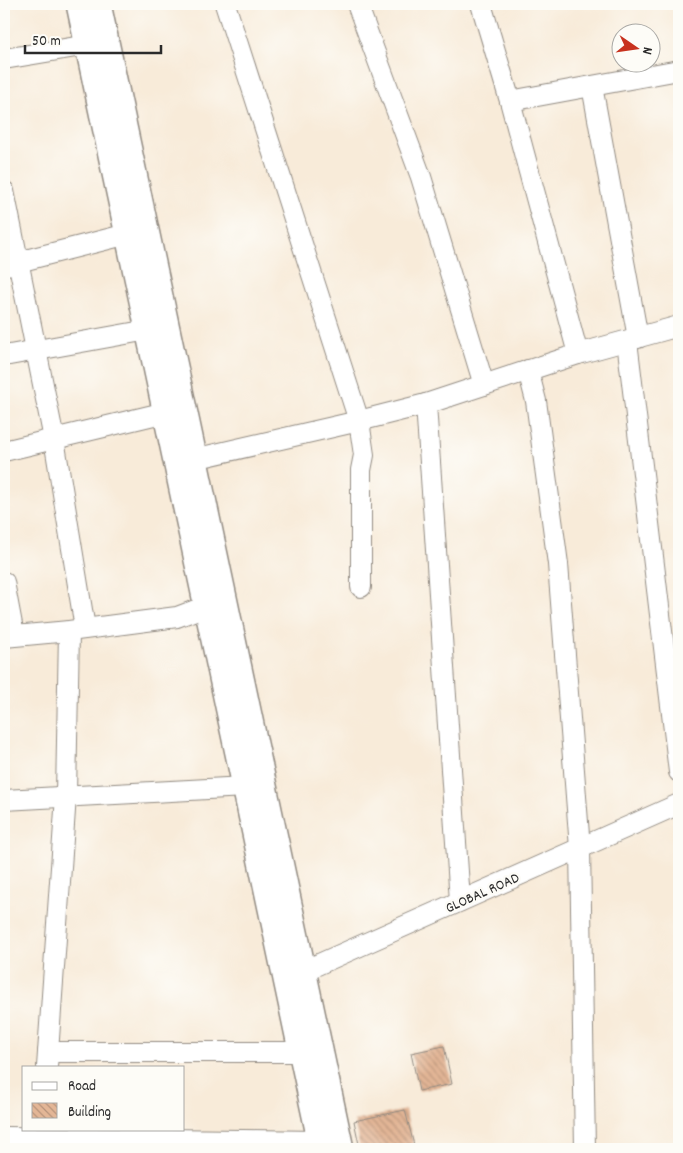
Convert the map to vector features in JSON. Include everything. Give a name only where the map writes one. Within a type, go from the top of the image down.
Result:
[{"type":"street","points":[[79,4],[97,44],[294,975],[327,1146]]},
{"type":"street","points":[[98,4],[97,44],[128,234],[166,412],[185,461]]},
{"type":"street","points":[[225,4],[359,421],[364,455],[361,476],[361,587]]},
{"type":"street","points":[[357,4],[421,177],[484,385]]},
{"type":"street","points":[[481,4],[510,101],[578,354]]},
{"type":"street","points":[[4,59],[97,44]]},
{"type":"street","points":[[510,101],[679,70]]},
{"type":"street","points":[[592,86],[632,339],[679,772]]},
{"type":"street","points":[[4,191],[10,264],[36,352],[54,439],[77,630],[48,1059],[301,1052]]},
{"type":"street","points":[[10,264],[128,234]]},
{"type":"street","points":[[185,461],[426,404],[578,354],[679,326]]},
{"type":"street","points":[[4,356],[36,352],[148,330]]},
{"type":"street","points":[[528,370],[536,401],[558,564],[580,848],[585,1149]]},
{"type":"street","points":[[426,404],[460,902]]},
{"type":"street","points":[[4,451],[166,412]]},
{"type":"street","points":[[4,582],[9,636],[77,630],[177,617],[215,601]]},
{"type":"street","points":[[215,601],[245,787],[294,975],[301,1052],[327,1146]]},
{"type":"street","points":[[4,800],[245,787]]},
{"type":"street","name":"GLOBAL ROAD","points":[[294,975],[679,804]]},
{"type":"street","points":[[4,1137],[43,1134],[327,1146]]},
{"type":"building","points":[[444,1046],[452,1084],[419,1091],[411,1053]]},
{"type":"building","points":[[405,1110],[415,1149],[360,1149],[354,1121]]}]
